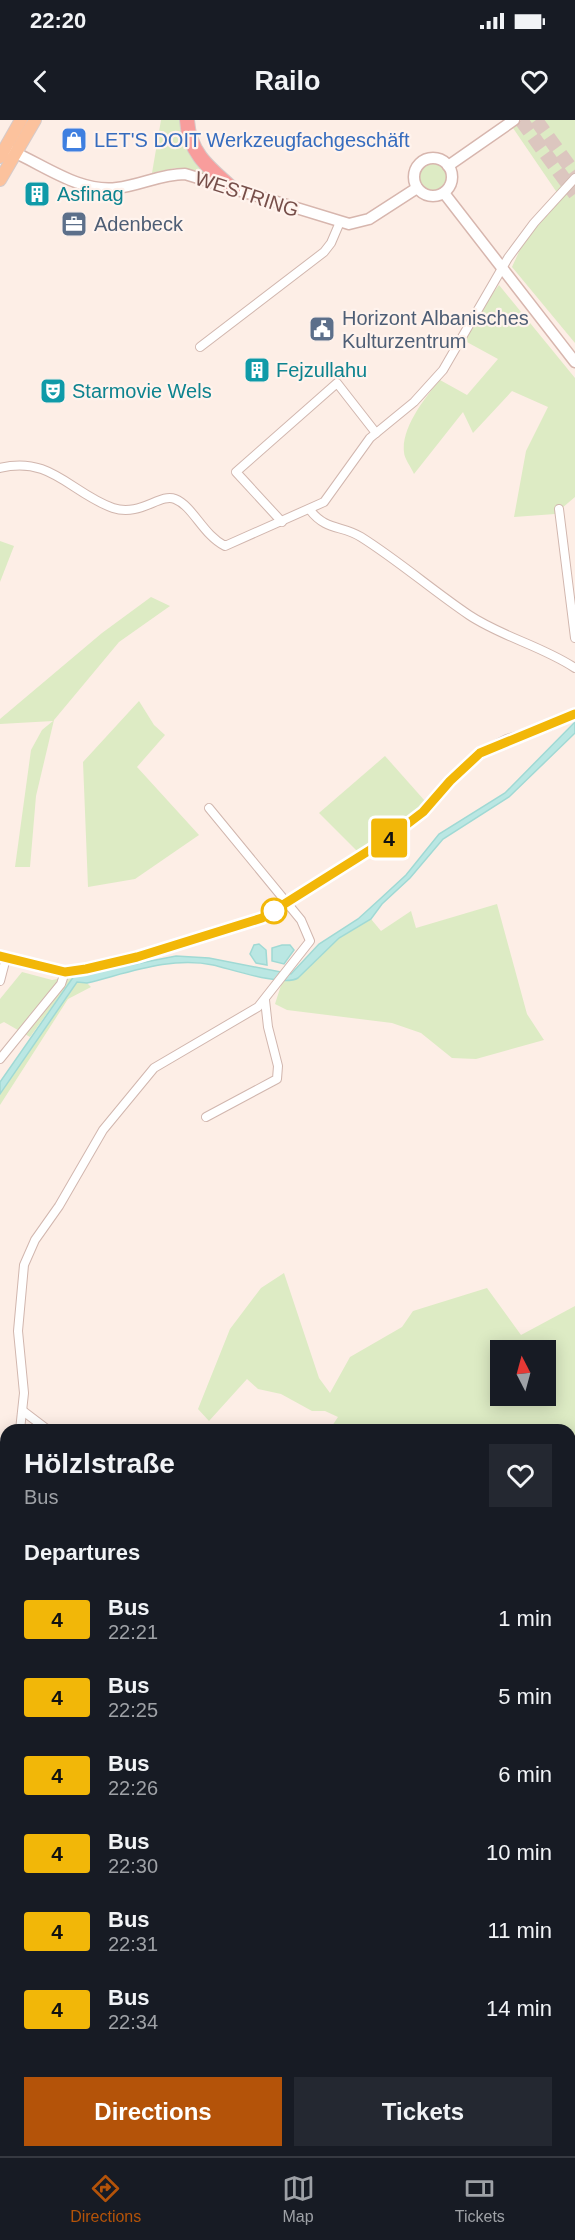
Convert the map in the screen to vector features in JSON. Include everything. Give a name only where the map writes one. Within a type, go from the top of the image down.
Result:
[{"type":"highway","points":[[188,120],[195,152],[233,189]]},
{"type":"main road","points":[[0,180],[5,151],[21,120]]},
{"type":"main road","points":[[5,151],[35,120]]},
{"type":"main road","points":[[448,166],[514,120]]},
{"type":"main road","name":"WESTRING","points":[[5,151],[96,187],[131,186],[174,174],[196,176],[349,224],[369,219],[417,188]]},
{"type":"main road","points":[[437,159],[448,166],[452,180],[444,193],[429,196],[417,188],[415,170],[423,161],[437,159]]},
{"type":"main road","points":[[444,193],[575,362]]},
{"type":"street","points":[[0,468],[18,464],[43,468],[103,503],[121,510],[136,510],[162,499],[176,499],[184,505],[206,533],[225,546],[310,510],[324,502],[376,433],[414,402],[443,370],[502,268],[534,223],[575,178]]},
{"type":"street","points":[[200,347],[324,252],[340,222]]},
{"type":"street","points":[[282,522],[236,472],[337,382],[376,433]]},
{"type":"street","points":[[559,509],[575,638]]},
{"type":"street","points":[[310,510],[321,523],[358,535],[398,561],[470,616],[557,656],[575,668]]},
{"type":"street","points":[[0,981],[3,957],[65,972],[137,957],[262,918],[406,825],[423,812],[450,781],[480,753],[575,714]]},
{"type":"street","points":[[21,1424],[24,1393],[18,1331],[24,1265],[35,1240],[59,1206],[94,1143],[153,1068],[250,1013],[265,1000],[309,945],[310,938],[305,927],[288,903],[209,808]]},
{"type":"street","points":[[0,1059],[61,984],[65,972]]},
{"type":"street","points":[[206,1117],[277,1079],[278,1066],[268,1027],[265,1000]]},
{"type":"street","points":[[23,1411],[40,1424]]},
{"type":"green space","points":[[161,120],[185,120],[212,177],[175,168],[152,173]]},
{"type":"green space","points":[[526,120],[575,120],[575,343],[512,267],[523,243],[560,197],[513,128]]},
{"type":"green space","points":[[433,162],[444,166],[448,177],[444,188],[433,192],[422,188],[418,177],[422,166]]},
{"type":"green space","points":[[499,285],[575,378],[575,497],[555,514],[514,517],[526,451],[548,407],[512,391],[473,433],[463,412],[414,474],[404,454],[404,443],[410,423],[440,380],[467,395],[498,359],[465,341],[484,305]]},
{"type":"green space","points":[[0,541],[14,546],[0,582]]},
{"type":"green space","points":[[151,597],[170,606],[119,642],[54,720],[36,796],[30,867],[15,867],[31,750],[42,730],[53,721],[0,724],[0,719],[102,633]]},
{"type":"green space","points":[[139,701],[154,725],[165,735],[137,767],[199,835],[135,879],[88,887],[83,762]]},
{"type":"green space","points":[[385,756],[425,801],[408,822],[358,852],[319,813]]},
{"type":"green space","points":[[497,904],[527,1014],[544,1040],[476,1059],[452,1058],[421,1033],[392,1023],[287,1010],[275,1004],[283,979],[298,978],[339,938],[371,919],[381,931],[411,911],[416,928]]},
{"type":"green space","points":[[22,972],[52,980],[74,976],[30,1037],[4,1022],[0,1024],[0,999]]},
{"type":"green space","points":[[77,982],[87,983],[91,987],[68,999],[0,1105],[0,1094]]},
{"type":"green space","points":[[284,1273],[319,1378],[330,1393],[350,1357],[402,1327],[413,1311],[487,1288],[521,1335],[575,1306],[575,1424],[333,1424],[338,1417],[325,1411],[312,1411],[281,1394],[258,1389],[247,1379],[209,1421],[198,1409],[230,1329],[261,1288]]},
{"type":"water","points":[[575,722],[575,733],[509,797],[443,839],[410,878],[382,904],[371,919],[339,938],[298,978],[269,979],[213,965],[181,963],[150,967],[87,983],[77,982],[0,1094],[0,1082],[74,976],[176,956],[209,958],[291,974],[319,944],[358,919],[406,875],[439,834],[505,793]]},
{"type":"water","points":[[259,944],[266,950],[267,965],[256,963],[250,954],[254,945]]},
{"type":"water","points":[[290,945],[294,950],[284,964],[272,961],[272,948]]},
{"type":"tunnel","points":[[521,120],[575,194]]},
{"type":"tunnel","points":[[536,120],[575,174]]},
{"type":"bus line","name":"4","points":[[0,956],[65,972],[86,969],[137,957],[262,918],[389,838],[423,812],[450,781],[480,753],[575,714]]},
{"type":"place","name":"LET'S DOIT Werkzeugfachgeschäft","points":[[74,140]]},
{"type":"place","name":"Asfinag","points":[[37,194]]},
{"type":"place","name":"Adenbeck","points":[[74,224]]},
{"type":"place","name":"Horizont Albanisches Kulturzentrum","points":[[322,329]]},
{"type":"place","name":"Fejzullahu","points":[[257,370]]},
{"type":"place","name":"Starmovie Wels","points":[[53,391]]}]
